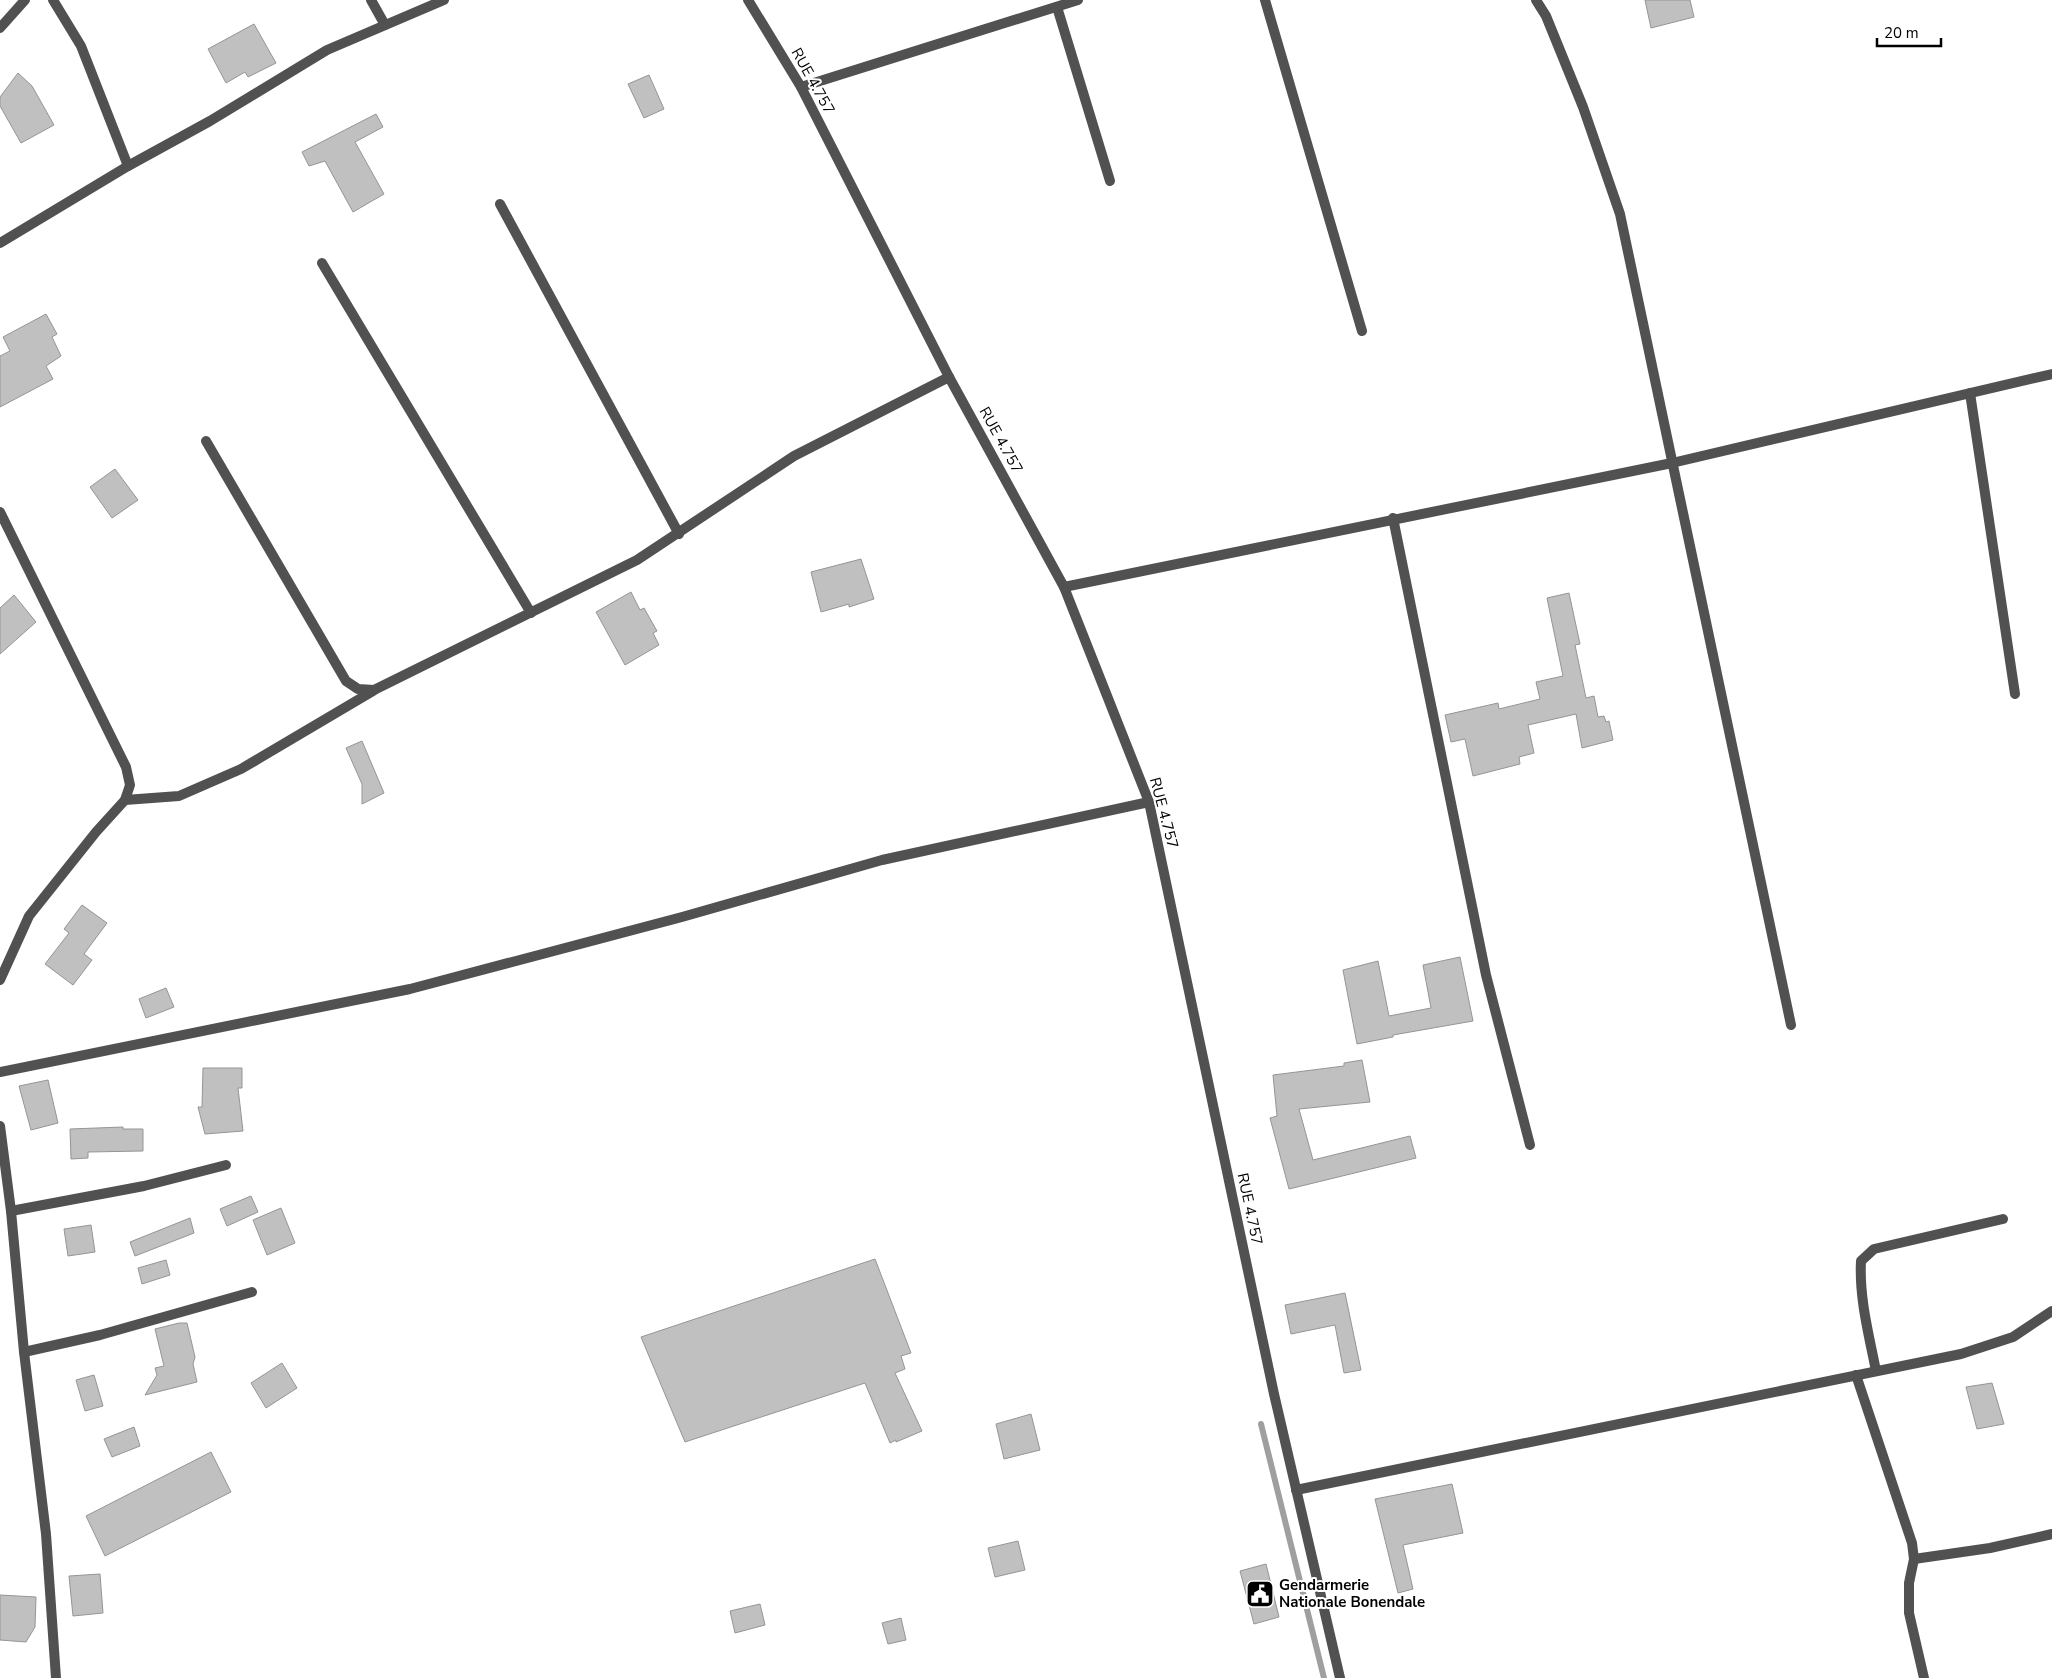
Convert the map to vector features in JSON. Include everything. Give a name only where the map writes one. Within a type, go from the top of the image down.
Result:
[{"type":"street","points":[[0,28],[25,0]]},
{"type":"street","points":[[53,0],[81,46],[128,166]]},
{"type":"street","points":[[371,0],[385,25]]},
{"type":"street","points":[[0,243],[128,166],[210,121],[327,50],[444,0]]},
{"type":"street","name":"RUE 4.757","points":[[748,0],[800,87],[949,377],[1064,587],[1149,802],[1274,1394],[1340,1678]]},
{"type":"street","points":[[800,87],[1078,0]]},
{"type":"street","points":[[1265,0],[1362,331]]},
{"type":"street","points":[[1536,0],[1550,25],[1620,214],[1791,1025]]},
{"type":"street","points":[[1057,7],[1110,181]]},
{"type":"street","points":[[500,204],[679,534]]},
{"type":"street","points":[[322,263],[531,613]]},
{"type":"street","points":[[1064,587],[1393,518],[1672,463],[2052,374]]},
{"type":"street","points":[[125,800],[179,796],[241,770],[374,690],[637,560],[679,534],[794,456],[949,377]]},
{"type":"street","points":[[1970,393],[2015,694]]},
{"type":"street","points":[[206,441],[346,682],[358,690],[374,690]]},
{"type":"street","points":[[0,512],[126,767],[130,785],[125,800],[96,832],[29,916],[0,980]]},
{"type":"street","points":[[1393,518],[1486,975],[1530,1145]]},
{"type":"street","points":[[0,1072],[410,989],[882,860],[1149,802]]},
{"type":"street","points":[[0,1126],[46,1534],[56,1678]]},
{"type":"street","points":[[11,1211],[144,1186],[226,1165]]},
{"type":"street","points":[[1876,1371],[1864,1310],[1860,1280],[1861,1261],[1874,1249],[2003,1219]]},
{"type":"street","points":[[24,1352],[118,1331],[252,1292]]},
{"type":"street","points":[[1296,1490],[1961,1354],[2013,1338],[2052,1311]]},
{"type":"street","points":[[1856,1375],[1912,1543],[1914,1559],[1909,1583],[1909,1613],[1924,1678]]},
{"type":"street","points":[[1914,1559],[1990,1548],[2052,1534]]},
{"type":"building","points":[[1645,0],[1690,0],[1694,17],[1651,28]]},
{"type":"building","points":[[254,24],[276,63],[248,77],[245,72],[226,83],[208,49]]},
{"type":"building","points":[[18,73],[32,86],[54,125],[21,143],[0,106],[0,97]]},
{"type":"building","points":[[649,75],[664,109],[644,118],[628,84]]},
{"type":"building","points":[[376,114],[383,127],[355,142],[384,194],[353,212],[325,161],[309,166],[302,152]]},
{"type":"building","points":[[46,314],[57,334],[52,337],[61,356],[46,366],[53,379],[0,407],[0,356],[10,351],[3,337]]},
{"type":"building","points":[[115,469],[138,500],[112,518],[90,487]]},
{"type":"building","points":[[861,559],[874,599],[849,607],[849,604],[821,612],[811,572]]},
{"type":"building","points":[[631,592],[640,610],[644,608],[657,631],[653,633],[659,645],[625,665],[596,612]]},
{"type":"building","points":[[1569,593],[1580,644],[1575,645],[1586,698],[1594,696],[1598,717],[1604,716],[1606,722],[1609,721],[1613,740],[1582,748],[1576,714],[1528,725],[1534,753],[1519,757],[1520,764],[1473,776],[1465,739],[1451,742],[1445,715],[1498,703],[1499,709],[1540,699],[1536,682],[1563,676],[1547,598]]},
{"type":"building","points":[[14,595],[36,622],[0,654],[0,608]]},
{"type":"building","points":[[362,741],[384,793],[362,804],[362,784],[346,748]]},
{"type":"building","points":[[82,905],[107,923],[84,954],[92,960],[73,985],[45,964],[69,933],[64,929]]},
{"type":"building","points":[[1460,957],[1473,1021],[1393,1035],[1393,1037],[1357,1044],[1343,970],[1378,961],[1389,1016],[1431,1008],[1423,965]]},
{"type":"building","points":[[166,988],[174,1007],[146,1018],[139,999]]},
{"type":"building","points":[[1362,1060],[1370,1102],[1299,1109],[1313,1160],[1410,1136],[1416,1158],[1289,1189],[1270,1118],[1277,1116],[1273,1075],[1344,1066],[1344,1063]]},
{"type":"building","points":[[203,1068],[242,1068],[242,1088],[238,1088],[243,1131],[205,1134],[198,1107],[202,1107]]},
{"type":"building","points":[[48,1080],[58,1123],[31,1130],[19,1086]]},
{"type":"building","points":[[123,1127],[123,1129],[143,1129],[143,1151],[88,1152],[88,1158],[71,1159],[70,1129]]},
{"type":"building","points":[[251,1196],[258,1212],[227,1226],[220,1209]]},
{"type":"building","points":[[281,1208],[295,1243],[267,1255],[253,1220]]},
{"type":"building","points":[[190,1218],[194,1233],[135,1256],[130,1242]]},
{"type":"building","points":[[91,1225],[95,1252],[68,1256],[64,1229]]},
{"type":"building","points":[[875,1259],[911,1353],[901,1356],[905,1369],[895,1373],[922,1431],[890,1443],[865,1383],[685,1442],[641,1337]]},
{"type":"building","points":[[166,1260],[170,1275],[142,1284],[138,1268]]},
{"type":"building","points":[[1345,1293],[1361,1370],[1344,1373],[1335,1325],[1291,1334],[1285,1305]]},
{"type":"building","points":[[187,1323],[195,1357],[193,1364],[197,1382],[145,1395],[157,1375],[155,1368],[164,1366],[155,1329]]},
{"type":"building","points":[[282,1363],[297,1388],[266,1408],[251,1383]]},
{"type":"building","points":[[94,1375],[103,1406],[85,1411],[76,1380]]},
{"type":"building","points":[[1992,1383],[2004,1424],[1977,1429],[1966,1387]]},
{"type":"building","points":[[1031,1414],[1040,1450],[1004,1459],[996,1424]]},
{"type":"building","points":[[134,1427],[140,1446],[112,1457],[104,1439]]},
{"type":"building","points":[[211,1452],[231,1492],[105,1556],[86,1516]]},
{"type":"building","points":[[1452,1484],[1463,1533],[1403,1545],[1413,1589],[1398,1593],[1375,1499]]},
{"type":"building","points":[[1018,1541],[1025,1570],[995,1577],[988,1548]]},
{"type":"building","name":"Gendarmerie Nationale Bonendale","points":[[1266,1564],[1279,1617],[1254,1624],[1240,1571]]},
{"type":"building","points":[[100,1574],[103,1613],[73,1616],[69,1576]]},
{"type":"building","points":[[0,1595],[36,1597],[35,1627],[26,1642],[0,1640]]},
{"type":"building","points":[[760,1604],[765,1625],[735,1633],[730,1611]]},
{"type":"building","points":[[901,1618],[906,1640],[888,1644],[882,1623]]},
{"type":"waterway","points":[[1261,1424],[1324,1678]]},
{"type":"place","name":"Gendarmerie Nationale Bonendale","points":[[1260,1594]]}]
